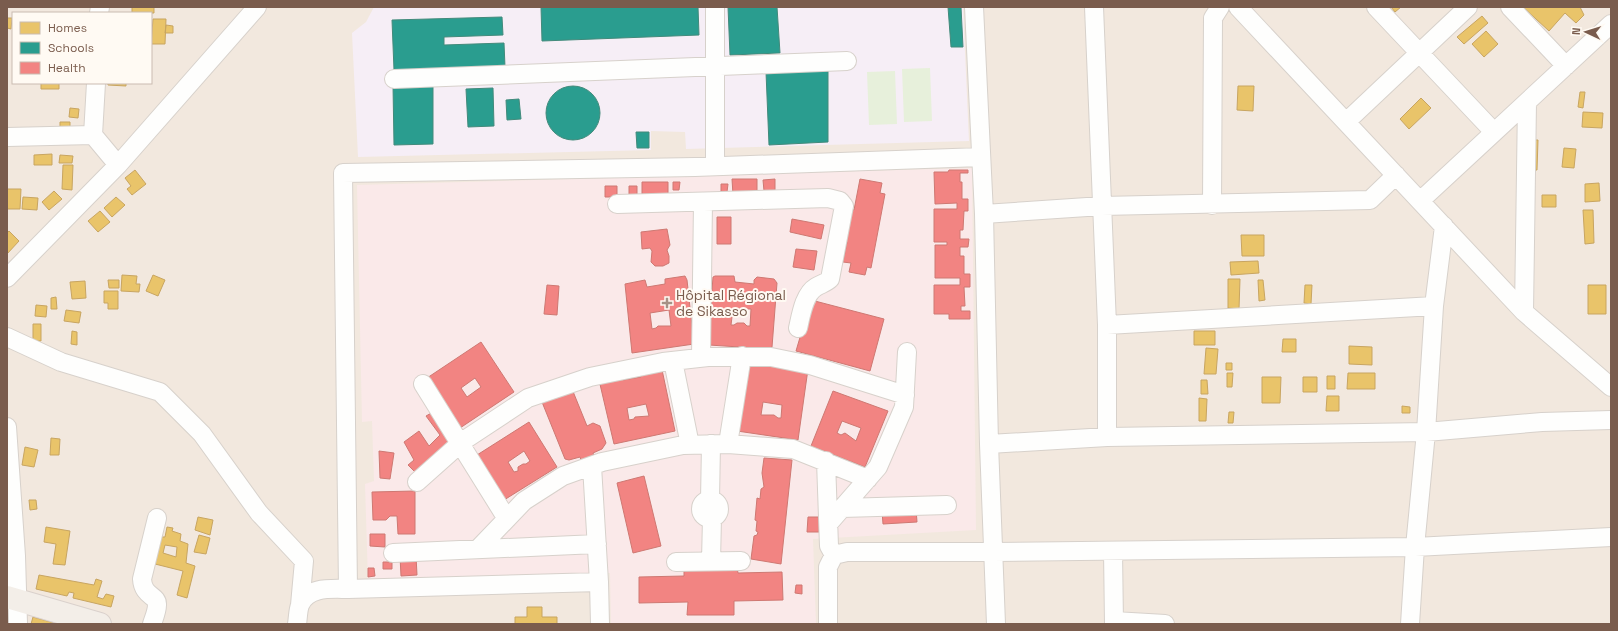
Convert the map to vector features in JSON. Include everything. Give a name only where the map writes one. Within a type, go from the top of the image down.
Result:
[{"type":"main road","points":[[12,599],[100,624]]},
{"type":"street","points":[[10,268],[118,165],[257,7]]},
{"type":"street","points":[[715,7],[715,166]]},
{"type":"street","points":[[974,7],[984,214],[989,444],[996,624]]},
{"type":"street","points":[[1094,7],[1107,325],[1107,437]]},
{"type":"street","points":[[1212,205],[1213,18],[1220,7]]},
{"type":"street","points":[[1238,7],[1524,312],[1611,387]]},
{"type":"street","points":[[1376,7],[1494,132]]},
{"type":"street","points":[[1346,122],[1468,7]]},
{"type":"street","points":[[1510,7],[1566,66]]},
{"type":"street","points":[[1420,201],[1611,24]]},
{"type":"street","points":[[394,79],[847,61]]},
{"type":"street","points":[[96,84],[93,135],[118,165]]},
{"type":"street","points":[[1524,312],[1527,102]]},
{"type":"street","points":[[7,137],[93,135]]},
{"type":"street","points":[[348,589],[343,173],[715,166],[981,157]]},
{"type":"street","points":[[984,214],[1102,206],[1212,205],[1370,200],[1396,175]]},
{"type":"street","points":[[617,204],[828,198],[840,201],[844,206],[830,279],[824,284],[816,287],[809,294],[805,302],[798,328]]},
{"type":"street","points":[[701,358],[703,202]]},
{"type":"street","points":[[1410,624],[1415,547],[1426,432],[1434,306],[1444,226]]},
{"type":"street","points":[[1107,325],[1434,306]]},
{"type":"street","points":[[7,337],[61,362],[160,392],[202,434],[259,514],[304,561],[297,624]]},
{"type":"street","points":[[829,523],[878,467],[904,407],[907,352]]},
{"type":"street","points":[[711,561],[712,518],[706,518],[701,511],[702,505],[710,500],[719,444],[742,356]]},
{"type":"street","points":[[417,482],[460,443],[528,398],[590,378],[673,361],[742,356],[771,357],[810,365],[905,395]]},
{"type":"street","points":[[673,361],[690,444]]},
{"type":"street","points":[[423,384],[507,519]]},
{"type":"street","points":[[989,444],[1107,437],[1426,432],[1542,422],[1611,420]]},
{"type":"street","points":[[7,427],[12,599],[18,624]]},
{"type":"street","points":[[478,549],[524,501],[563,476],[617,459],[690,444],[719,444],[794,449],[868,479]]},
{"type":"street","points":[[826,461],[830,546],[834,555]]},
{"type":"street","points":[[592,466],[600,624]]},
{"type":"street","points":[[842,508],[946,505]]},
{"type":"street","points":[[152,624],[158,604],[156,599],[145,591],[142,586],[142,579],[157,518]]},
{"type":"street","points":[[834,555],[847,552],[1113,551],[1415,547],[1611,538]]},
{"type":"street","points":[[394,553],[597,544]]},
{"type":"street","points":[[1113,551],[1114,623],[1165,624]]},
{"type":"street","points":[[828,624],[828,567],[834,555]]},
{"type":"street","points":[[676,562],[741,561]]},
{"type":"street","points":[[300,605],[307,595],[324,588],[348,589],[599,582]]},
{"type":"shaded area","points":[[7,7],[1611,7],[1611,624],[7,624]]},
{"type":"shaded area","points":[[374,7],[963,7],[969,141],[686,149],[685,132],[651,131],[651,150],[358,157],[352,33],[366,22]]},
{"type":"shaded area","name":"Hôpital Régional de Sikasso","points":[[972,168],[976,530],[813,539],[816,624],[611,624],[610,573],[368,581],[365,484],[374,481],[372,421],[362,422],[357,185]]},
{"type":"green space","points":[[930,68],[932,121],[904,122],[902,69]]},
{"type":"green space","points":[[895,71],[897,124],[869,125],[867,72]]},
{"type":"building: Homes","points":[[132,7],[154,7],[154,13],[132,12]]},
{"type":"building: Homes","points":[[1391,7],[1401,7],[1395,12]]},
{"type":"building: Homes","points":[[1523,7],[1580,7],[1584,15],[1576,23],[1565,13],[1549,31]]},
{"type":"building: Homes","points":[[1482,16],[1488,23],[1464,44],[1457,37]]},
{"type":"building: Homes","points":[[7,18],[12,18],[11,29],[7,28]]},
{"type":"building: Homes","points":[[153,19],[166,19],[165,44],[152,44]]},
{"type":"building: Homes","points":[[166,25],[173,26],[173,33],[165,33]]},
{"type":"building: Homes","points":[[1486,31],[1498,44],[1484,57],[1472,44]]},
{"type":"building: Homes","points":[[41,84],[59,84],[59,89],[41,89]]},
{"type":"building: Homes","points":[[126,84],[126,86],[108,85]]},
{"type":"building: Homes","points":[[1238,86],[1254,86],[1253,111],[1237,110]]},
{"type":"building: Homes","points":[[1580,92],[1585,92],[1583,108],[1578,107]]},
{"type":"building: Homes","points":[[1421,98],[1431,108],[1409,129],[1400,119]]},
{"type":"building: Homes","points":[[70,108],[79,109],[78,118],[69,117]]},
{"type":"building: Homes","points":[[1583,112],[1603,113],[1602,128],[1582,127]]},
{"type":"building: Homes","points":[[60,122],[70,122],[70,128],[60,128]]},
{"type":"building: Homes","points":[[1532,140],[1538,140],[1537,170],[1531,170]]},
{"type":"building: Homes","points":[[1564,148],[1576,149],[1574,168],[1562,167]]},
{"type":"building: Homes","points":[[52,154],[52,165],[34,165],[34,155]]},
{"type":"building: Homes","points":[[60,155],[73,156],[72,163],[59,163]]},
{"type":"building: Homes","points":[[63,165],[73,165],[72,190],[62,189]]},
{"type":"building: Homes","points":[[135,170],[146,184],[132,195],[127,189],[131,186],[125,178]]},
{"type":"building: Homes","points":[[1599,183],[1600,201],[1585,202],[1585,184]]},
{"type":"building: Homes","points":[[7,189],[21,189],[20,209],[7,209]]},
{"type":"building: Homes","points":[[54,191],[62,199],[49,210],[42,202]]},
{"type":"building: Homes","points":[[1542,195],[1556,195],[1556,207],[1542,207]]},
{"type":"building: Homes","points":[[23,197],[38,198],[37,210],[22,209]]},
{"type":"building: Homes","points":[[116,197],[125,205],[112,217],[104,208]]},
{"type":"building: Homes","points":[[1583,210],[1593,210],[1594,243],[1585,244]]},
{"type":"building: Homes","points":[[100,211],[110,222],[98,232],[88,221]]},
{"type":"building: Homes","points":[[9,231],[19,241],[7,254],[7,233]]},
{"type":"building: Homes","points":[[1241,235],[1264,235],[1264,256],[1242,256]]},
{"type":"building: Homes","points":[[1258,261],[1259,273],[1231,275],[1230,262]]},
{"type":"building: Homes","points":[[122,275],[137,276],[136,284],[140,284],[139,292],[121,291]]},
{"type":"building: Homes","points":[[153,275],[165,280],[158,296],[146,291]]},
{"type":"building: Homes","points":[[1228,279],[1240,279],[1239,309],[1228,308]]},
{"type":"building: Homes","points":[[108,280],[119,280],[119,288],[109,288]]},
{"type":"building: Homes","points":[[1258,280],[1263,280],[1265,300],[1259,301]]},
{"type":"building: Homes","points":[[85,281],[86,298],[72,299],[70,282]]},
{"type":"building: Homes","points":[[1305,285],[1312,285],[1311,304],[1304,303]]},
{"type":"building: Homes","points":[[1588,285],[1606,285],[1606,314],[1588,314]]},
{"type":"building: Homes","points":[[104,291],[118,291],[118,309],[108,309],[108,303],[104,303]]},
{"type":"building: Homes","points":[[56,297],[57,309],[51,309],[51,298]]},
{"type":"building: Homes","points":[[36,305],[47,306],[46,317],[35,316]]},
{"type":"building: Homes","points":[[66,310],[81,312],[79,323],[64,321]]},
{"type":"building: Homes","points":[[33,324],[41,324],[41,341],[33,341]]},
{"type":"building: Homes","points":[[72,331],[77,332],[77,345],[71,344]]},
{"type":"building: Homes","points":[[1194,331],[1215,331],[1215,345],[1194,345]]},
{"type":"building: Homes","points":[[1283,339],[1296,339],[1296,352],[1282,352]]},
{"type":"building: Homes","points":[[1349,346],[1372,347],[1372,365],[1349,364]]},
{"type":"building: Homes","points":[[1206,348],[1218,349],[1216,374],[1204,374]]},
{"type":"building: Homes","points":[[1226,363],[1232,363],[1232,370],[1226,370]]},
{"type":"building: Homes","points":[[1227,373],[1233,373],[1232,387],[1227,387]]},
{"type":"building: Homes","points":[[1348,373],[1375,373],[1375,389],[1347,389]]},
{"type":"building: Homes","points":[[1327,376],[1335,376],[1335,389],[1327,389]]},
{"type":"building: Homes","points":[[1262,377],[1281,377],[1280,403],[1262,403]]},
{"type":"building: Homes","points":[[1303,377],[1317,377],[1317,392],[1303,392]]},
{"type":"building: Homes","points":[[1201,380],[1207,380],[1208,394],[1201,394]]},
{"type":"building: Homes","points":[[1327,396],[1339,396],[1339,411],[1326,411]]},
{"type":"building: Homes","points":[[1199,398],[1207,399],[1206,421],[1199,421]]},
{"type":"building: Homes","points":[[1402,406],[1410,407],[1410,413],[1402,413]]},
{"type":"building: Homes","points":[[1229,412],[1234,412],[1233,423],[1228,423]]},
{"type":"building: Homes","points":[[51,438],[60,439],[59,455],[50,455]]},
{"type":"building: Homes","points":[[25,447],[38,450],[34,467],[22,465]]},
{"type":"building: Homes","points":[[29,500],[36,500],[37,509],[30,510]]},
{"type":"building: Homes","points":[[198,517],[213,520],[210,535],[195,530]]},
{"type":"building: Homes","points":[[46,527],[70,531],[65,565],[53,564],[56,544],[44,542]]},
{"type":"building: Homes","points":[[167,527],[173,528],[172,531],[181,534],[180,541],[188,544],[186,563],[195,566],[187,598],[177,595],[183,571],[151,563],[159,537],[165,537]],"holes":[[[165,545],[177,547],[176,557],[163,553]]]},
{"type":"building: Homes","points":[[199,535],[210,538],[206,554],[194,552]]},
{"type":"building: Homes","points":[[39,575],[94,585],[96,579],[102,581],[97,597],[103,599],[106,594],[114,596],[111,607],[73,598],[74,593],[69,592],[67,596],[36,589]]},
{"type":"building: Homes","points":[[527,607],[542,607],[542,617],[557,617],[557,624],[515,624],[515,617],[527,617]]},
{"type":"building: Homes","points":[[33,617],[58,624],[31,624]]},
{"type":"building: Schools","points":[[541,7],[698,7],[699,35],[542,41]]},
{"type":"building: Schools","points":[[728,7],[777,7],[780,53],[730,55]]},
{"type":"building: Schools","points":[[948,7],[961,7],[963,47],[951,47]]},
{"type":"building: Schools","points":[[502,17],[503,35],[444,37],[444,45],[504,43],[505,67],[394,70],[392,20]]},
{"type":"building: Schools","points":[[828,71],[828,142],[769,145],[766,72]]},
{"type":"building: Schools","points":[[393,85],[433,85],[433,144],[394,145]]},
{"type":"building: Schools","points":[[568,86],[578,86],[588,90],[596,98],[600,108],[600,118],[596,128],[588,136],[578,140],[568,140],[558,136],[550,128],[546,118],[546,108],[550,98],[558,90]]},
{"type":"building: Schools","points":[[493,88],[494,126],[468,127],[466,89]]},
{"type":"building: Schools","points":[[519,99],[521,119],[507,120],[506,100]]},
{"type":"building: Schools","points":[[636,132],[649,132],[649,148],[637,148]]},
{"type":"building: Health","points":[[949,170],[968,170],[968,173],[960,173],[960,182],[962,182],[962,199],[968,199],[968,211],[964,211],[963,230],[960,230],[960,239],[969,239],[968,247],[960,247],[960,256],[964,256],[964,274],[970,274],[970,287],[964,287],[965,306],[961,306],[961,311],[970,311],[970,319],[949,319],[949,314],[934,314],[934,285],[960,285],[960,278],[935,278],[935,245],[947,245],[947,242],[934,242],[934,209],[957,209],[957,203],[935,204],[934,172],[948,172]]},
{"type":"building: Health","points":[[732,179],[757,179],[757,195],[733,195]]},
{"type":"building: Health","points":[[775,179],[775,190],[764,191],[763,180]]},
{"type":"building: Health","points":[[860,179],[882,183],[880,193],[885,194],[871,268],[867,267],[865,275],[849,272],[851,263],[843,262],[847,242],[841,241],[847,209],[854,210]]},
{"type":"building: Health","points":[[642,182],[668,182],[668,197],[642,196]]},
{"type":"building: Health","points":[[673,182],[680,182],[679,190],[673,190]]},
{"type":"building: Health","points":[[721,184],[728,184],[727,192],[721,192]]},
{"type":"building: Health","points":[[605,186],[617,186],[617,197],[605,197]]},
{"type":"building: Health","points":[[629,186],[637,186],[637,195],[629,195]]},
{"type":"building: Health","points":[[717,217],[731,217],[731,244],[717,244]]},
{"type":"building: Health","points":[[792,219],[824,225],[821,239],[790,232]]},
{"type":"building: Health","points":[[667,229],[670,245],[667,250],[669,263],[663,266],[655,266],[651,262],[652,251],[650,248],[642,249],[641,232]]},
{"type":"building: Health","points":[[796,249],[817,251],[814,270],[793,267]]},
{"type":"building: Health","points":[[685,276],[687,280],[694,344],[632,353],[625,284],[645,280],[647,287],[665,284],[665,279]],"holes":[[[669,310],[671,326],[658,326],[652,329],[650,313]]]},
{"type":"building: Health","points":[[734,276],[735,282],[754,284],[754,280],[757,277],[774,279],[777,283],[772,347],[770,349],[709,345],[713,277]],"holes":[[[733,309],[751,309],[750,326],[747,326],[744,323],[731,325]]]},
{"type":"building: Health","points":[[547,285],[559,286],[557,315],[544,314]]},
{"type":"building: Health","points":[[811,300],[884,319],[870,371],[796,351]]},
{"type":"building: Health","points":[[481,342],[514,392],[460,428],[427,378]],"holes":[[[475,378],[481,387],[467,397],[461,388]]]},
{"type":"building: Health","points":[[746,364],[808,369],[798,440],[737,431]],"holes":[[[763,402],[782,405],[781,418],[774,415],[761,415]]]},
{"type":"building: Health","points":[[661,365],[675,431],[614,444],[599,380],[621,375],[623,380],[641,377],[640,370]],"holes":[[[646,404],[649,416],[635,417],[634,419],[629,420],[627,408]]]},
{"type":"building: Health","points":[[572,389],[587,426],[593,423],[600,426],[606,443],[602,449],[593,453],[594,456],[581,460],[580,457],[569,460],[565,459],[542,402]]},
{"type":"building: Health","points":[[833,391],[888,411],[865,467],[811,446]],"holes":[[[842,421],[861,428],[856,441],[845,433],[841,435],[837,433]]]},
{"type":"building: Health","points":[[435,411],[456,439],[416,473],[408,465],[414,460],[404,442],[419,431],[429,446],[440,435],[426,416]]},
{"type":"building: Health","points":[[529,422],[557,467],[504,500],[477,455]],"holes":[[[524,451],[530,461],[518,467],[518,471],[514,472],[508,462]]]},
{"type":"building: Health","points":[[379,451],[394,453],[390,479],[380,478]]},
{"type":"building: Health","points":[[764,458],[792,460],[781,564],[751,559],[754,536],[757,535],[758,532],[756,531],[757,521],[755,520],[757,498],[760,499],[761,489],[764,487],[762,473]]},
{"type":"building: Health","points":[[644,476],[661,546],[633,553],[617,483]]},
{"type":"building: Health","points":[[415,491],[415,534],[398,534],[397,516],[390,516],[386,520],[373,520],[372,492]]},
{"type":"building: Health","points":[[916,509],[917,522],[883,524],[882,511]]},
{"type":"building: Health","points":[[808,517],[820,517],[819,532],[807,532]]},
{"type":"building: Health","points":[[370,534],[385,534],[385,547],[370,546]]},
{"type":"building: Health","points":[[400,556],[416,556],[417,575],[401,576]]},
{"type":"building: Health","points":[[383,562],[392,562],[392,569],[383,569]]},
{"type":"building: Health","points":[[737,567],[738,573],[782,572],[783,600],[734,601],[734,615],[687,615],[688,602],[639,603],[639,577],[684,576],[684,569]]},
{"type":"building: Health","points":[[368,568],[374,568],[375,576],[368,577]]},
{"type":"building: Health","points":[[796,585],[802,585],[802,594],[795,593]]},
{"type":"place","name":"Hôpital Régional de Sikasso","points":[[667,303]]}]
